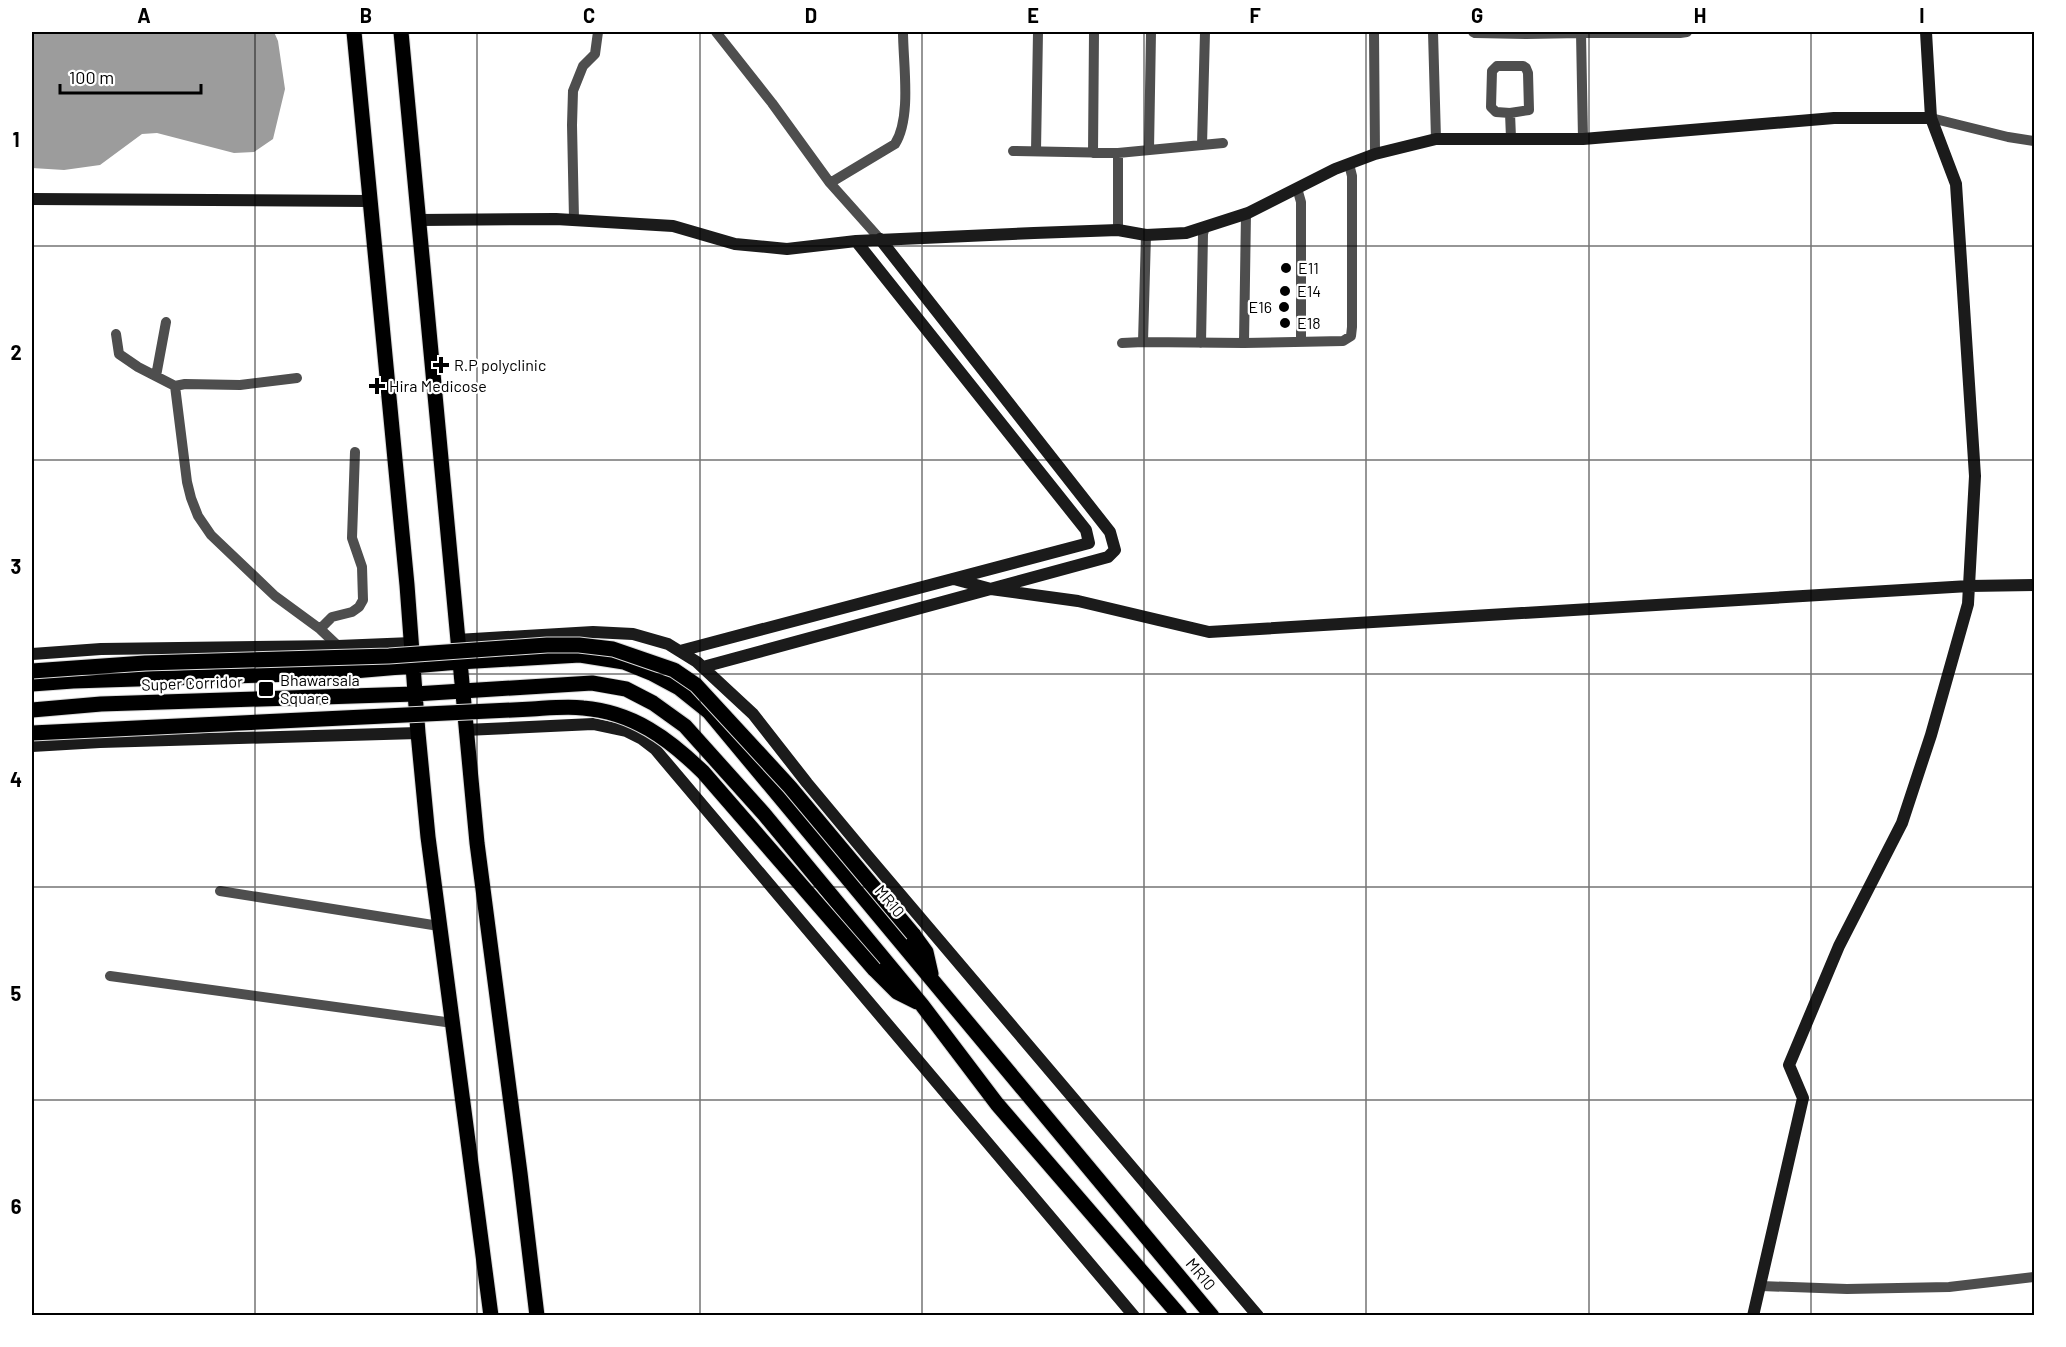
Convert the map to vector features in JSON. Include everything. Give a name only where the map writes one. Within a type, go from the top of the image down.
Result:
[{"type":"main road","points":[[354,32],[412,643],[418,733],[439,926],[491,1316]]},
{"type":"main road","points":[[400,32],[477,843],[537,1316]]},
{"type":"main road","points":[[32,670],[145,663],[389,656],[547,645],[579,645],[613,649],[674,670],[696,685],[790,787],[913,934],[926,952],[932,980]]},
{"type":"main road","name":"MR10","points":[[459,662],[580,655],[624,662],[679,688],[709,712],[1212,1316]]},
{"type":"main road","name":"Super Corridor","points":[[32,684],[330,673],[459,662]]},
{"type":"main road","points":[[462,692],[592,683],[626,689],[653,703],[685,726],[764,814],[922,1005],[997,1104],[1180,1316]]},
{"type":"main road","name":"Super Corridor","points":[[32,711],[101,704],[462,692]]},
{"type":"main road","points":[[32,733],[532,709],[582,708],[615,713],[645,726],[675,746],[703,772],[874,969],[897,992],[922,1005]]},
{"type":"street","points":[[574,219],[573,91],[583,66],[595,54],[598,32]]},
{"type":"street","points":[[703,668],[1108,557],[1114,550],[1110,532],[880,239],[830,183],[772,103],[716,32]]},
{"type":"street","points":[[830,183],[895,144],[902,133],[905,117],[903,32]]},
{"type":"street","points":[[1036,151],[1038,32]]},
{"type":"street","points":[[1093,153],[1094,32]]},
{"type":"street","points":[[1149,150],[1151,32]]},
{"type":"street","points":[[1202,145],[1204,32]]},
{"type":"street","points":[[1374,32],[1375,154]]},
{"type":"street","points":[[1433,32],[1436,140]]},
{"type":"street","points":[[1473,32],[1687,32]]},
{"type":"street","points":[[1753,1316],[1803,1098],[1789,1065],[1839,946],[1902,823],[1968,604],[1975,476],[1956,184],[1931,118],[1926,32]]},
{"type":"street","points":[[1581,33],[1583,139]]},
{"type":"street","points":[[1497,66],[1523,66],[1528,73],[1528,110],[1510,113],[1496,112],[1491,107],[1492,71],[1497,66]]},
{"type":"street","points":[[1510,113],[1510,138]]},
{"type":"street","points":[[419,220],[574,219],[673,226],[735,244],[787,249],[880,239],[1118,230],[1146,236],[1186,232],[1246,213],[1375,154],[1436,140],[1583,139],[1834,118],[1931,118],[2034,141]]},
{"type":"street","points":[[1013,151],[1118,153],[1223,143]]},
{"type":"street","points":[[1118,153],[1118,230]]},
{"type":"street","points":[[1122,343],[1343,341],[1351,336],[1352,176],[1349,164]]},
{"type":"street","points":[[1297,188],[1301,202],[1301,342]]},
{"type":"street","points":[[32,199],[369,201]]},
{"type":"street","points":[[1244,343],[1246,213]]},
{"type":"street","points":[[1201,343],[1205,226]]},
{"type":"street","points":[[1143,342],[1146,236]]},
{"type":"street","points":[[680,651],[1089,543],[1086,530],[856,241]]},
{"type":"street","points":[[156,376],[166,322]]},
{"type":"street","points":[[116,334],[119,354],[175,386],[184,384],[240,385],[297,378]]},
{"type":"street","points":[[175,386],[187,482],[190,498],[198,516],[212,535],[275,596],[320,629],[338,646]]},
{"type":"street","points":[[320,629],[332,617],[352,612],[363,600],[362,567],[352,538],[355,452]]},
{"type":"street","points":[[954,579],[991,589],[1078,601],[1209,632],[1969,586],[2034,585]]},
{"type":"street","points":[[457,640],[593,632],[633,634],[668,644],[703,668],[753,714],[884,875],[1258,1316]]},
{"type":"street","points":[[32,654],[101,649],[412,643]]},
{"type":"street","points":[[465,730],[593,724],[626,731],[655,749],[1134,1316]]},
{"type":"street","points":[[32,746],[112,741],[418,733]]},
{"type":"street","points":[[220,891],[439,926]]},
{"type":"street","points":[[110,976],[453,1023]]},
{"type":"street","points":[[1761,1286],[1837,1289],[1948,1287],[2034,1277]]},
{"type":"shaded area","points":[[32,32],[274,32],[278,41],[285,89],[273,139],[254,152],[234,153],[157,133],[142,134],[100,165],[64,170],[32,168]]},
{"type":"place","name":"E11","points":[[1286,268]]},
{"type":"place","name":"E14","points":[[1285,291]]},
{"type":"place","name":"E16","points":[[1284,307]]},
{"type":"place","name":"E18","points":[[1285,323]]},
{"type":"place","name":"R.P polyclinic","points":[[441,365]]},
{"type":"place","name":"Hira Medicose","points":[[377,386]]},
{"type":"place","name":"Bhawarsala Square","points":[[266,689]]}]
